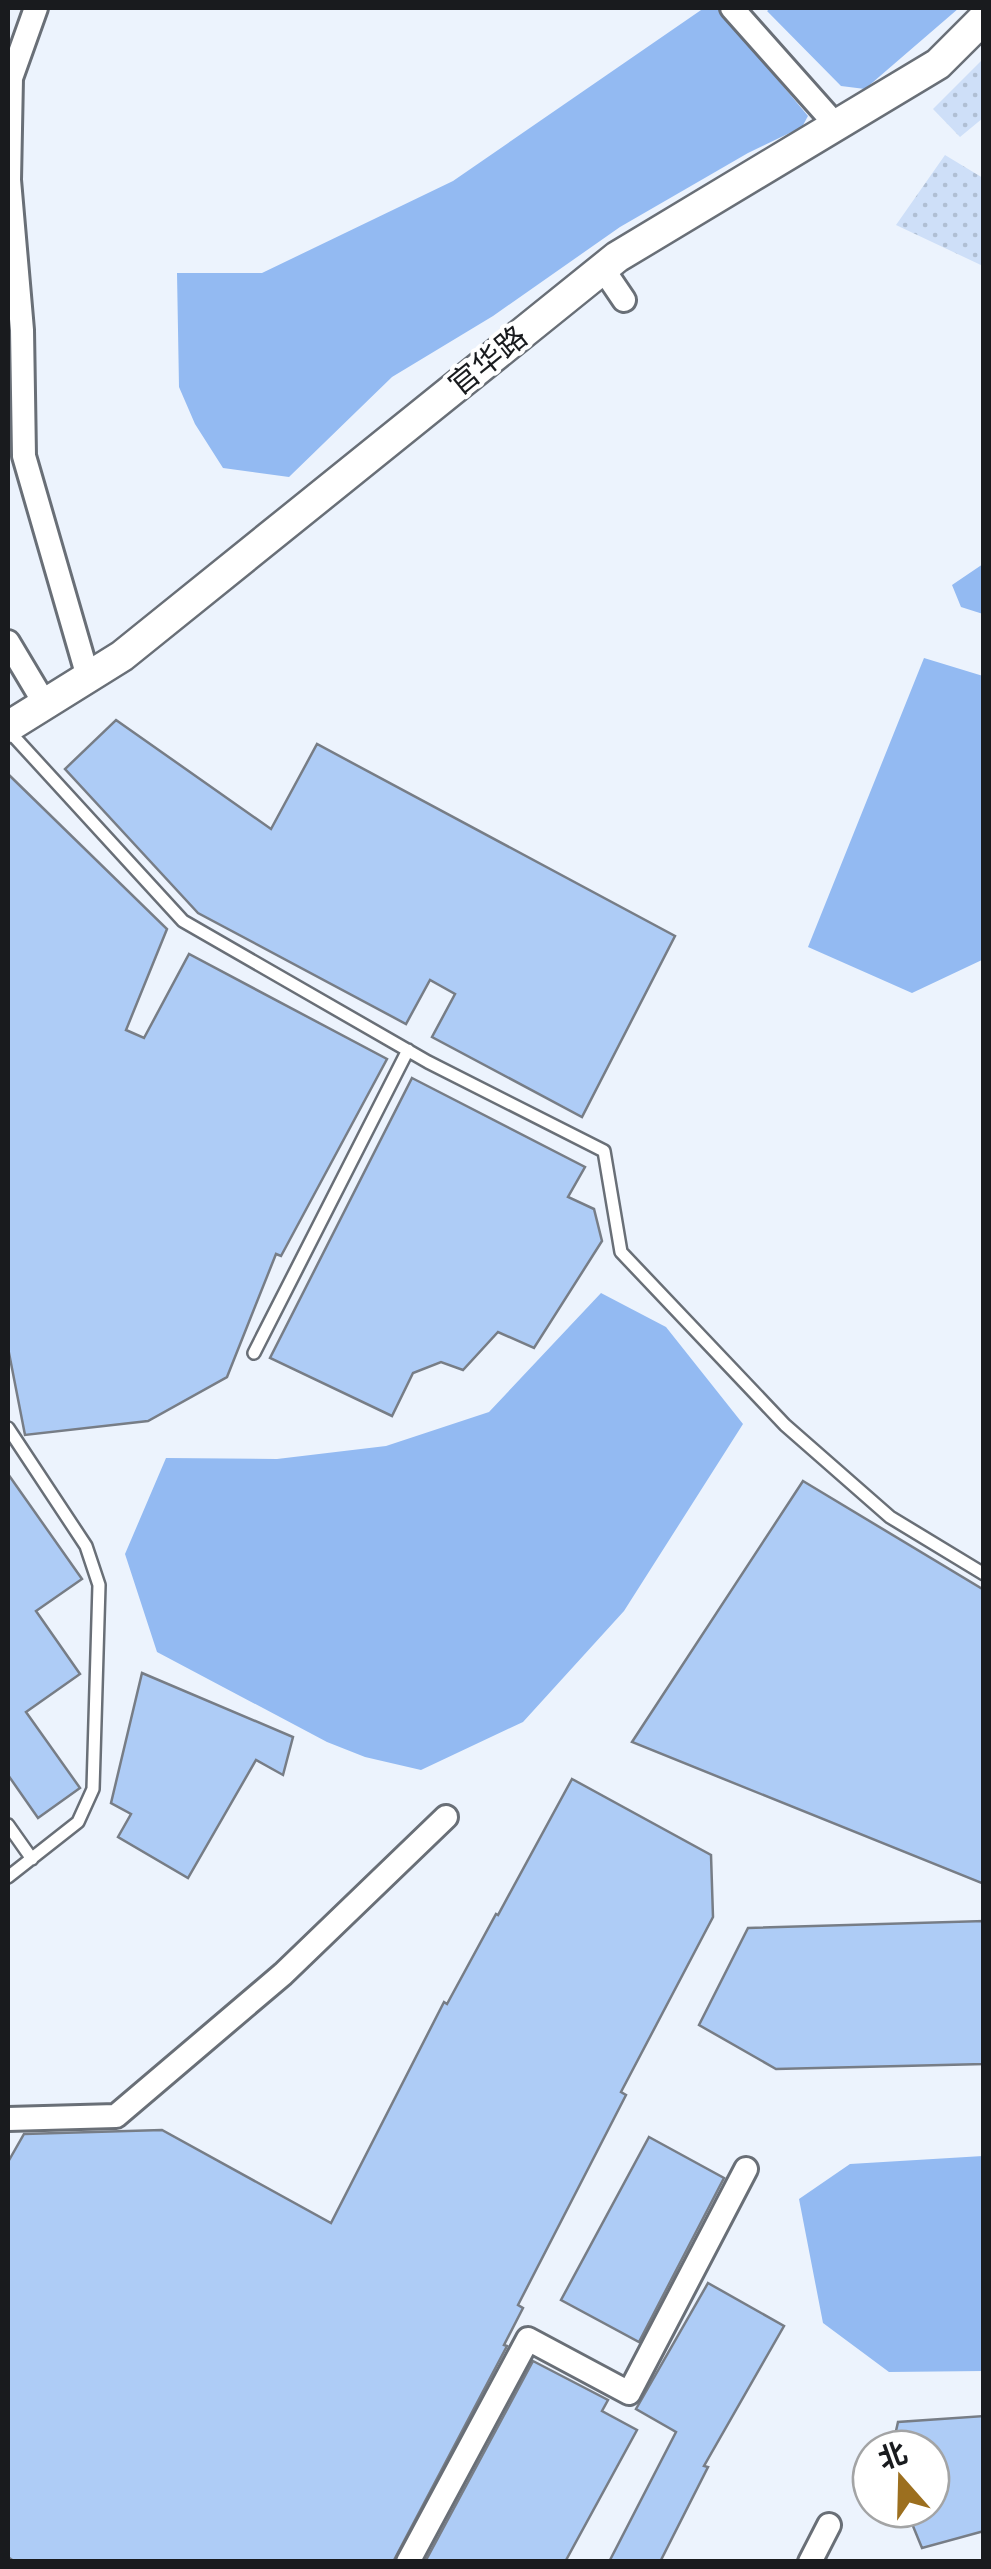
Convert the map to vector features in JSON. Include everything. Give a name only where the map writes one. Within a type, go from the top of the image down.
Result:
[{"type":"main road","name":"官华路","points":[[8,728],[122,656],[602,269],[938,64],[984,18]]},
{"type":"street","points":[[36,8],[11,78],[9,180],[22,330],[24,456],[88,677]]},
{"type":"street","points":[[732,8],[836,125]]},
{"type":"street","points":[[602,269],[624,300]]},
{"type":"street","points":[[8,642],[45,704]]},
{"type":"street","points":[[8,2119],[116,2116],[283,1974],[446,1817]]},
{"type":"street","points":[[408,2562],[528,2340],[629,2393],[746,2169]]},
{"type":"street","points":[[810,2562],[830,2525]]},
{"type":"lane","points":[[8,728],[183,921],[408,1050],[604,1151],[621,1252],[785,1425],[890,1516],[984,1574]]},
{"type":"lane","points":[[254,1353],[408,1050]]},
{"type":"lane","points":[[8,1428],[86,1546],[99,1585],[92,1788],[78,1822],[8,1878]]},
{"type":"lane","points":[[8,1825],[32,1858]]},
{"type":"shaded area","points":[[983,59],[983,118],[960,137],[933,109]]},
{"type":"shaded area","points":[[945,155],[983,178],[983,266],[896,225]]},
{"type":"water","points":[[704,8],[718,8],[808,116],[802,127],[748,153],[620,227],[493,316],[392,377],[289,477],[223,468],[195,424],[179,387],[177,273],[262,273],[453,181]]},
{"type":"water","points":[[959,8],[865,89],[841,86],[767,11]]},
{"type":"water","points":[[983,564],[983,614],[961,607],[952,585]]},
{"type":"water","points":[[924,658],[983,676],[984,959],[912,993],[808,947]]},
{"type":"water","points":[[601,1293],[666,1327],[743,1424],[624,1611],[523,1722],[421,1770],[365,1757],[327,1742],[157,1652],[125,1554],[166,1458],[277,1459],[386,1446],[489,1412]]},
{"type":"water","points":[[983,2156],[983,2371],[889,2372],[823,2323],[799,2199],[850,2164]]},
{"type":"building","points":[[116,720],[271,829],[317,744],[675,936],[582,1117],[432,1037],[455,994],[430,980],[406,1024],[198,913],[65,769]]},
{"type":"building","points":[[8,774],[167,929],[126,1030],[144,1038],[189,954],[387,1059],[281,1256],[276,1254],[227,1377],[148,1421],[25,1435],[8,1348]]},
{"type":"building","points":[[412,1078],[585,1167],[568,1197],[594,1209],[602,1241],[534,1348],[498,1332],[463,1370],[441,1362],[413,1373],[392,1416],[270,1358]]},
{"type":"building","points":[[8,1474],[82,1579],[36,1611],[80,1674],[26,1712],[80,1788],[38,1818],[8,1775]]},
{"type":"building","points":[[803,1481],[984,1590],[984,1884],[632,1742]]},
{"type":"building","points":[[142,1673],[293,1737],[283,1775],[256,1760],[188,1878],[118,1837],[131,1814],[111,1803]]},
{"type":"building","points":[[572,1779],[711,1855],[713,1917],[621,2092],[626,2095],[518,2305],[523,2308],[504,2345],[507,2346],[393,2562],[15,2562],[8,2557],[8,2162],[24,2134],[162,2130],[331,2223],[444,2002],[447,2004]]},
{"type":"building","points":[[984,1921],[984,2064],[776,2069],[699,2025],[748,1928]]},
{"type":"building","points":[[649,2137],[724,2178],[639,2342],[561,2300]]},
{"type":"building","points":[[708,2283],[784,2326],[704,2466],[708,2467],[660,2562],[609,2562],[676,2432],[636,2409]]},
{"type":"building","points":[[533,2361],[608,2400],[602,2411],[637,2430],[565,2562],[425,2562]]},
{"type":"building","points":[[984,2416],[984,2531],[922,2548],[914,2529],[951,2529],[951,2429],[896,2429],[898,2422]]}]
